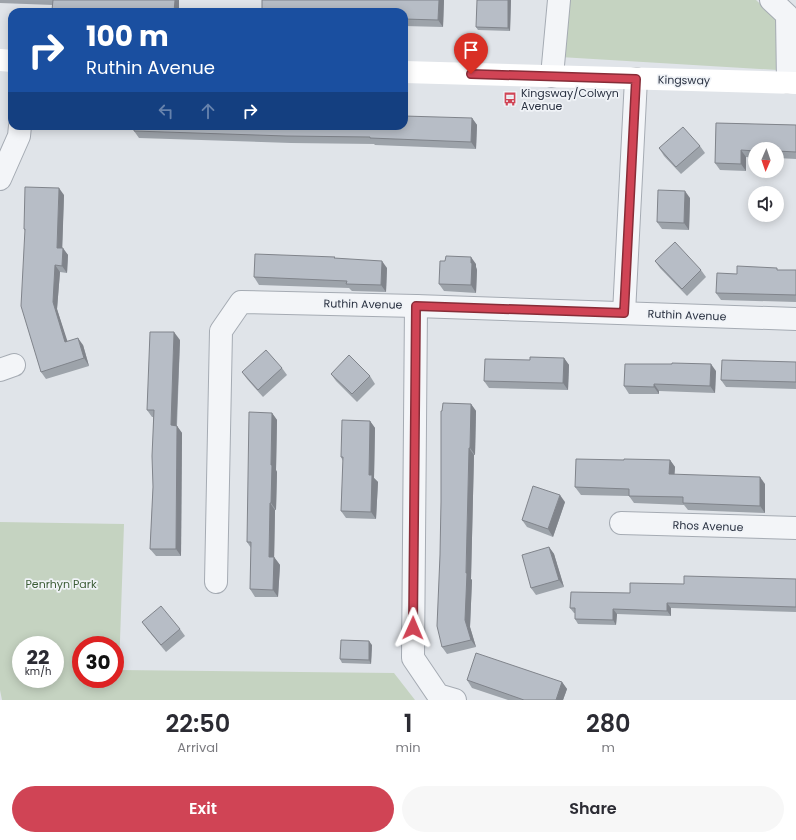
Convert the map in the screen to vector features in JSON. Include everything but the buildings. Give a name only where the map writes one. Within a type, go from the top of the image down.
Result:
[{"type":"street","points":[[552,76],[559,0]]},
{"type":"street","points":[[771,0],[787,15],[792,82]]},
{"type":"street","name":"Kingsway","points":[[408,72],[792,82]]},
{"type":"street","points":[[624,313],[636,79]]},
{"type":"street","points":[[0,179],[19,136],[20,130]]},
{"type":"street","name":"Ruthin Avenue","points":[[217,582],[221,331],[241,302],[416,306],[796,319]]},
{"type":"street","points":[[416,306],[413,658],[438,695],[455,700]]},
{"type":"street","name":"Rhos Avenue","points":[[621,523],[796,528]]},
{"type":"green space","points":[[567,0],[756,0],[777,20],[778,70],[560,57]]},
{"type":"green space","name":"Penrhyn Park","points":[[0,522],[124,524],[120,636],[72,636],[72,688],[124,688],[124,670],[394,673],[415,700],[2,700],[0,690]]},
{"type":"place","name":"Kingsway/Colwyn Avenue","points":[[510,99]]},
{"type":"route","points":[[413,628],[416,306],[624,313],[636,79],[471,74]]}]
